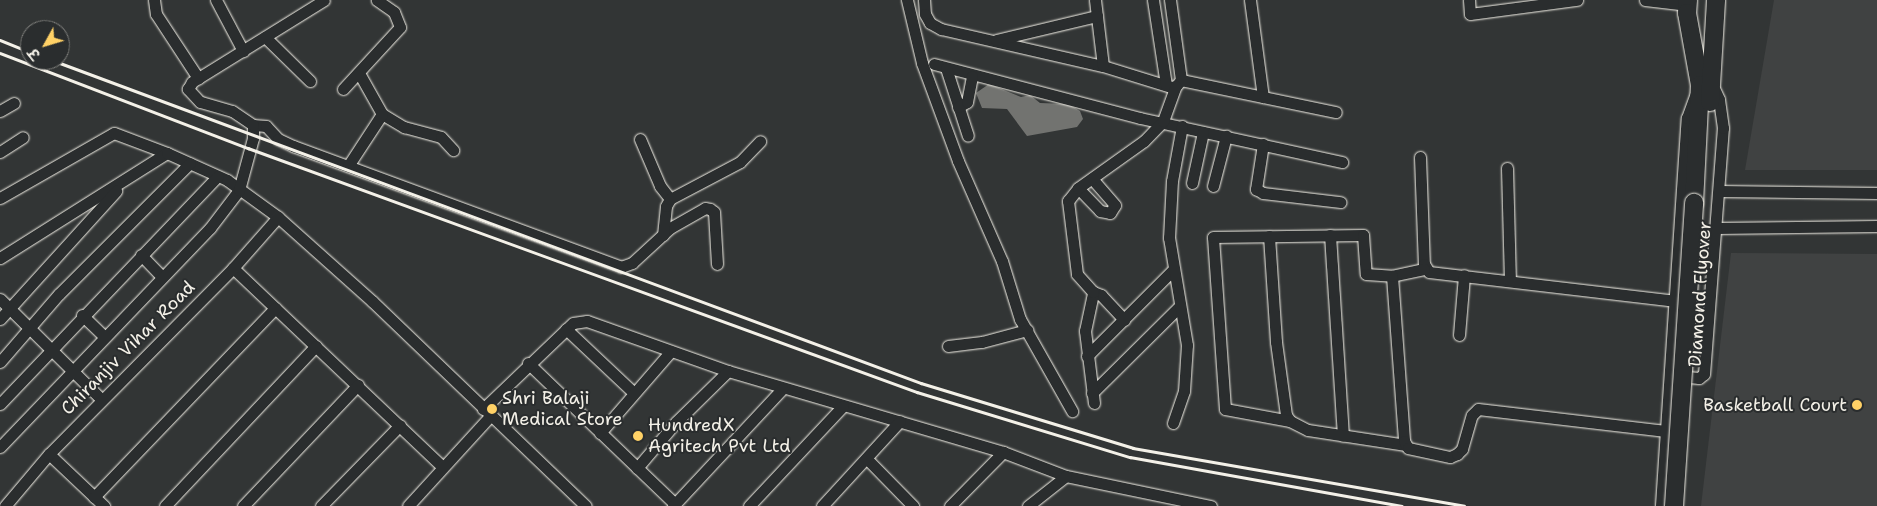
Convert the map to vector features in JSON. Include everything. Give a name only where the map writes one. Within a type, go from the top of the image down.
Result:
[{"type":"highway","points":[[1705,84],[1716,0]]},
{"type":"highway","points":[[1688,2],[1705,84]]},
{"type":"highway","name":"Diamond Flyover","points":[[1685,506],[1705,84]]},
{"type":"highway","name":"Diamond Flyover","points":[[1667,506],[1704,127]]},
{"type":"street","points":[[154,0],[156,14],[198,78]]},
{"type":"street","points":[[216,0],[244,52]]},
{"type":"street","points":[[324,0],[244,52],[198,78],[188,89],[200,102],[232,111],[254,125],[266,126],[278,139],[293,146],[621,267],[632,263],[663,235],[705,208],[710,208],[714,212],[717,264]]},
{"type":"street","points":[[344,89],[400,27],[394,12],[377,0]]},
{"type":"street","points":[[907,0],[922,64],[1027,330],[1072,411]]},
{"type":"street","points":[[924,0],[925,14],[930,23],[941,30],[1175,84],[1263,97],[1336,112]]},
{"type":"street","points":[[1095,0],[1103,66]]},
{"type":"street","points":[[1153,0],[1175,84]]},
{"type":"street","points":[[1124,320],[1101,295],[1093,292],[1080,280],[1074,255],[1068,200],[1078,188],[1144,142],[1163,121],[1175,84],[1170,0]]},
{"type":"street","points":[[1250,0],[1263,97]]},
{"type":"street","points":[[1469,0],[1470,14],[1577,0]]},
{"type":"street","points":[[1645,0],[1688,2]]},
{"type":"street","points":[[992,41],[1097,16]]},
{"type":"street","points":[[265,37],[310,81]]},
{"type":"street","points":[[934,64],[972,76],[1203,132],[1342,162]]},
{"type":"street","points":[[946,68],[968,136]]},
{"type":"street","points":[[359,73],[382,114],[404,127],[441,137],[454,150]]},
{"type":"street","points":[[958,107],[967,102],[972,76]]},
{"type":"street","points":[[1667,506],[1666,431],[1689,105],[1705,84],[1719,99],[1723,128],[1717,228],[1704,374],[1699,378],[1670,376]]},
{"type":"street","points":[[0,111],[14,103]]},
{"type":"street","points":[[348,166],[382,114]]},
{"type":"street","points":[[0,447],[104,336],[210,228],[239,190],[253,138],[254,125]]},
{"type":"street","points":[[1173,423],[1184,391],[1187,345],[1173,270],[1170,210],[1182,126]]},
{"type":"street","points":[[0,198],[114,132],[218,176],[278,217],[372,301],[586,506]]},
{"type":"street","points":[[1192,183],[1203,132]]},
{"type":"street","points":[[1213,186],[1226,136]]},
{"type":"street","points":[[0,152],[23,137]]},
{"type":"street","points":[[640,139],[660,186],[670,199],[663,235]]},
{"type":"street","points":[[670,199],[740,162],[760,141]]},
{"type":"street","points":[[1263,144],[1256,189],[1262,193],[1340,202]]},
{"type":"street","points":[[0,258],[126,182],[167,153]]},
{"type":"street","points":[[1420,157],[1424,269]]},
{"type":"street","points":[[0,362],[59,294],[190,163]]},
{"type":"street","points":[[1506,168],[1510,280]]},
{"type":"street","points":[[0,404],[82,315],[218,176]]},
{"type":"street","points":[[1078,188],[1100,211],[1110,213],[1115,205],[1092,179]]},
{"type":"street","points":[[0,319],[126,182]]},
{"type":"street","points":[[1719,191],[1877,193]]},
{"type":"street","name":"Chiranjiv Vihar Road","points":[[5,506],[49,454],[101,399],[233,268],[278,217]]},
{"type":"street","points":[[1717,228],[1877,226]]},
{"type":"street","points":[[1330,235],[1343,436]]},
{"type":"street","points":[[1268,236],[1276,342],[1286,415],[1299,428],[1406,445],[1423,453],[1450,457],[1462,449],[1472,415],[1478,408],[1666,431]]},
{"type":"street","points":[[1290,421],[1225,409],[1213,237],[1363,236],[1366,274],[1392,276],[1424,269],[1676,301]]},
{"type":"street","points":[[141,256],[162,277]]},
{"type":"street","points":[[233,268],[443,467]]},
{"type":"street","points":[[1087,356],[1173,270]]},
{"type":"street","points":[[1459,335],[1464,275]]},
{"type":"street","points":[[1392,276],[1406,445]]},
{"type":"street","points":[[1093,292],[1085,322],[1087,356],[1093,398],[1180,306]]},
{"type":"street","points":[[0,299],[101,399]]},
{"type":"street","points":[[94,497],[275,308]]},
{"type":"street","points":[[82,315],[104,336]]},
{"type":"street","points":[[408,506],[443,467],[528,363],[579,320],[587,321],[782,389],[900,421],[1003,452],[1066,476],[1211,506]]},
{"type":"street","points":[[566,329],[634,393]]},
{"type":"street","points":[[948,346],[982,342],[1027,330]]},
{"type":"street","points":[[165,506],[316,346]]},
{"type":"street","points":[[600,432],[671,351]]},
{"type":"street","points":[[528,363],[674,505],[782,389]]},
{"type":"street","points":[[637,468],[676,422],[728,371]]},
{"type":"street","points":[[243,506],[358,385]]},
{"type":"street","points":[[749,506],[843,406]]},
{"type":"street","points":[[828,504],[900,421]]},
{"type":"street","points":[[322,506],[400,425]]},
{"type":"street","points":[[950,506],[1003,452]]},
{"type":"street","points":[[49,454],[104,506]]},
{"type":"street","points":[[867,459],[913,506]]},
{"type":"street","points":[[1028,506],[1066,476]]},
{"type":"shaded area","points":[[1774,0],[1877,0],[1877,170],[1745,170]]},
{"type":"shaded area","points":[[989,84],[1021,97],[1030,95],[1040,103],[1068,104],[1080,111],[1083,119],[1077,127],[1027,136],[1007,109],[982,108],[976,93]]},
{"type":"shaded area","points":[[1731,253],[1877,254],[1877,506],[1701,506]]},
{"type":"railway","points":[[0,40],[20,48]]},
{"type":"railway","points":[[0,53],[248,148],[917,392],[1130,457],[1402,506]]},
{"type":"railway","points":[[70,67],[921,383],[1133,448],[1464,506]]},
{"type":"place","name":"Basketball Court","points":[[1857,405]]},
{"type":"place","name":"Shri Balaji Medical Store","points":[[492,409]]},
{"type":"place","name":"HundredX Agritech Pvt Ltd","points":[[638,436]]}]
